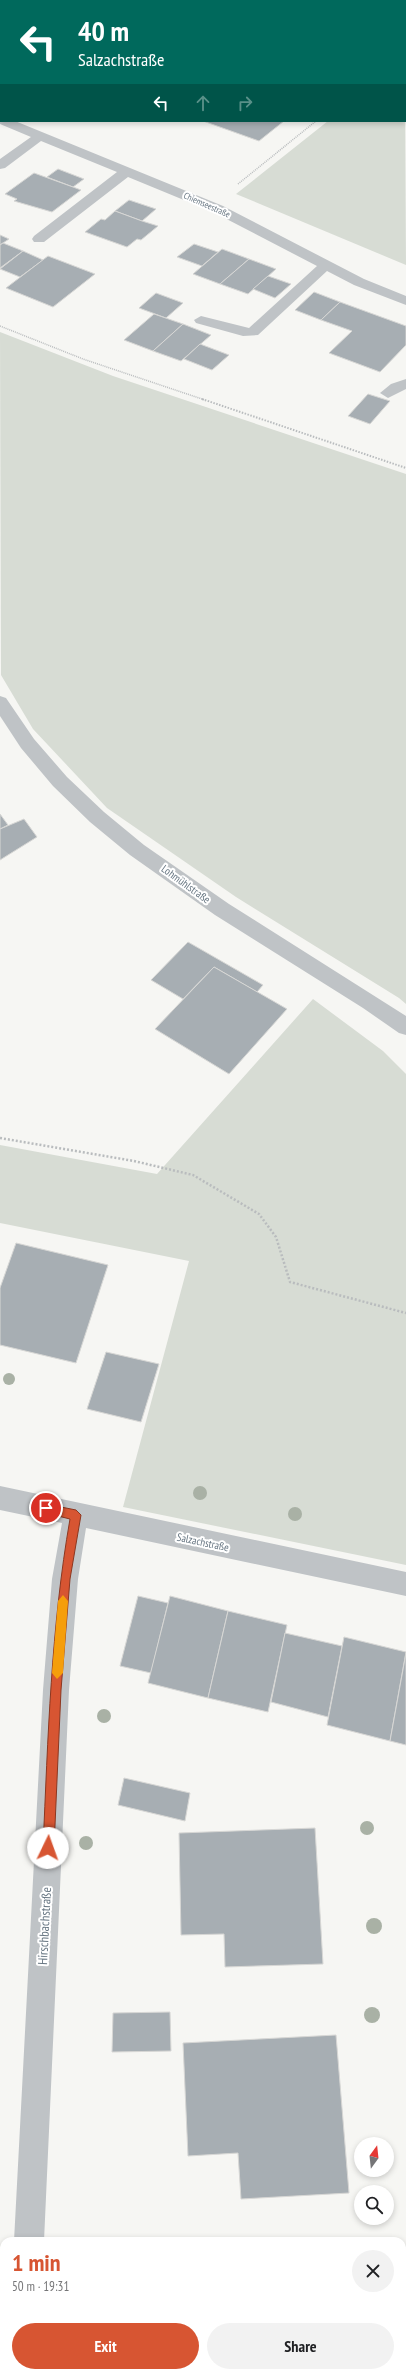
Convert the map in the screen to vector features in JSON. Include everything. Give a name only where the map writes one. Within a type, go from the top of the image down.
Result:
[{"type":"street","name":"Chiemseestraße","points":[[7,122],[211,206],[359,282],[406,300]]},
{"type":"street","points":[[0,165],[40,136]]},
{"type":"street","points":[[39,239],[126,170]]},
{"type":"street","points":[[200,320],[243,332],[253,332],[326,265]]},
{"type":"street","points":[[388,393],[396,387],[406,384]]},
{"type":"street","name":"Lohmühlstraße","points":[[0,702],[26,741],[60,782],[104,822],[222,910],[406,1027]]},
{"type":"street","name":"Salzachstraße","points":[[0,1498],[406,1584]]},
{"type":"street","name":"Hirschbachstraße","points":[[29,2237],[56,1690],[65,1579],[76,1515]]},
{"type":"path","points":[[211,206],[315,122]]},
{"type":"path","points":[[0,326],[83,359],[406,468]]},
{"type":"path","points":[[0,1138],[134,1160],[193,1175],[228,1194],[258,1214],[276,1237],[290,1282],[406,1313]]},
{"type":"shaded area","points":[[327,122],[405,122],[406,265],[236,194]]},
{"type":"shaded area","points":[[0,332],[113,376],[406,474],[406,1004],[399,998],[236,897],[107,808],[33,729],[1,675]]},
{"type":"shaded area","points":[[313,999],[383,1051],[406,1074],[406,1565],[123,1507],[189,1261],[0,1223],[0,1145],[157,1174]]},
{"type":"building","points":[[206,122],[283,122],[259,141]]},
{"type":"building","points":[[58,169],[84,179],[73,187],[47,177]]},
{"type":"building","points":[[34,173],[81,190],[52,212],[14,201],[17,199],[5,194]]},
{"type":"building","points":[[129,200],[156,209],[142,221],[115,211]]},
{"type":"building","points":[[115,211],[158,226],[141,240],[137,239],[127,247],[85,232],[101,219],[105,220]]},
{"type":"building","points":[[0,235],[9,239],[0,245]]},
{"type":"building","points":[[3,243],[23,251],[0,268],[0,245]]},
{"type":"building","points":[[194,244],[218,252],[202,266],[177,257]]},
{"type":"building","points":[[222,249],[249,259],[220,284],[193,274]]},
{"type":"building","points":[[23,251],[43,260],[20,277],[0,269]]},
{"type":"building","points":[[48,256],[95,274],[53,307],[6,288]]},
{"type":"building","points":[[249,259],[276,269],[248,294],[220,284]]},
{"type":"building","points":[[268,276],[291,284],[275,298],[253,289]]},
{"type":"building","points":[[314,292],[340,302],[321,320],[295,310]]},
{"type":"building","points":[[156,293],[183,303],[166,318],[139,308]]},
{"type":"building","points":[[340,302],[406,326],[406,345],[380,372],[329,353],[352,331],[321,320]]},
{"type":"building","points":[[154,314],[183,324],[153,351],[124,340]]},
{"type":"building","points":[[183,324],[211,335],[181,361],[153,351]]},
{"type":"building","points":[[200,344],[229,355],[212,370],[184,359]]},
{"type":"building","points":[[368,394],[390,401],[370,424],[348,416]]},
{"type":"building","points":[[0,814],[8,825],[0,829]]},
{"type":"building","points":[[24,819],[37,837],[0,860],[0,829]]},
{"type":"building","points":[[188,942],[263,985],[257,992],[214,967],[183,999],[151,980]]},
{"type":"building","points":[[214,967],[287,1009],[229,1074],[155,1029]]},
{"type":"building","points":[[16,1243],[108,1265],[76,1363],[0,1345],[0,1288]]},
{"type":"building","points":[[106,1352],[159,1364],[141,1422],[87,1409]]},
{"type":"building","points":[[138,1596],[168,1603],[151,1673],[120,1666]]},
{"type":"building","points":[[170,1596],[228,1611],[208,1698],[148,1683]]},
{"type":"building","points":[[228,1611],[287,1625],[268,1712],[208,1698]]},
{"type":"building","points":[[285,1633],[342,1646],[328,1717],[271,1702]]},
{"type":"building","points":[[344,1637],[406,1652],[390,1741],[327,1725]]},
{"type":"building","points":[[406,1653],[406,1745],[390,1741]]},
{"type":"building","points":[[124,1778],[190,1793],[185,1821],[118,1805]]},
{"type":"building","points":[[315,1828],[323,1964],[225,1967],[224,1934],[181,1935],[179,1833]]},
{"type":"building","points":[[170,2012],[171,2051],[112,2052],[113,2013]]},
{"type":"building","points":[[336,2035],[349,2193],[241,2199],[238,2153],[188,2156],[183,2043]]},
{"type":"slow traffic","points":[[57,1673],[63,1601]]},
{"type":"route","points":[[46,1508],[76,1515],[65,1579],[56,1690],[48,1848]]}]
